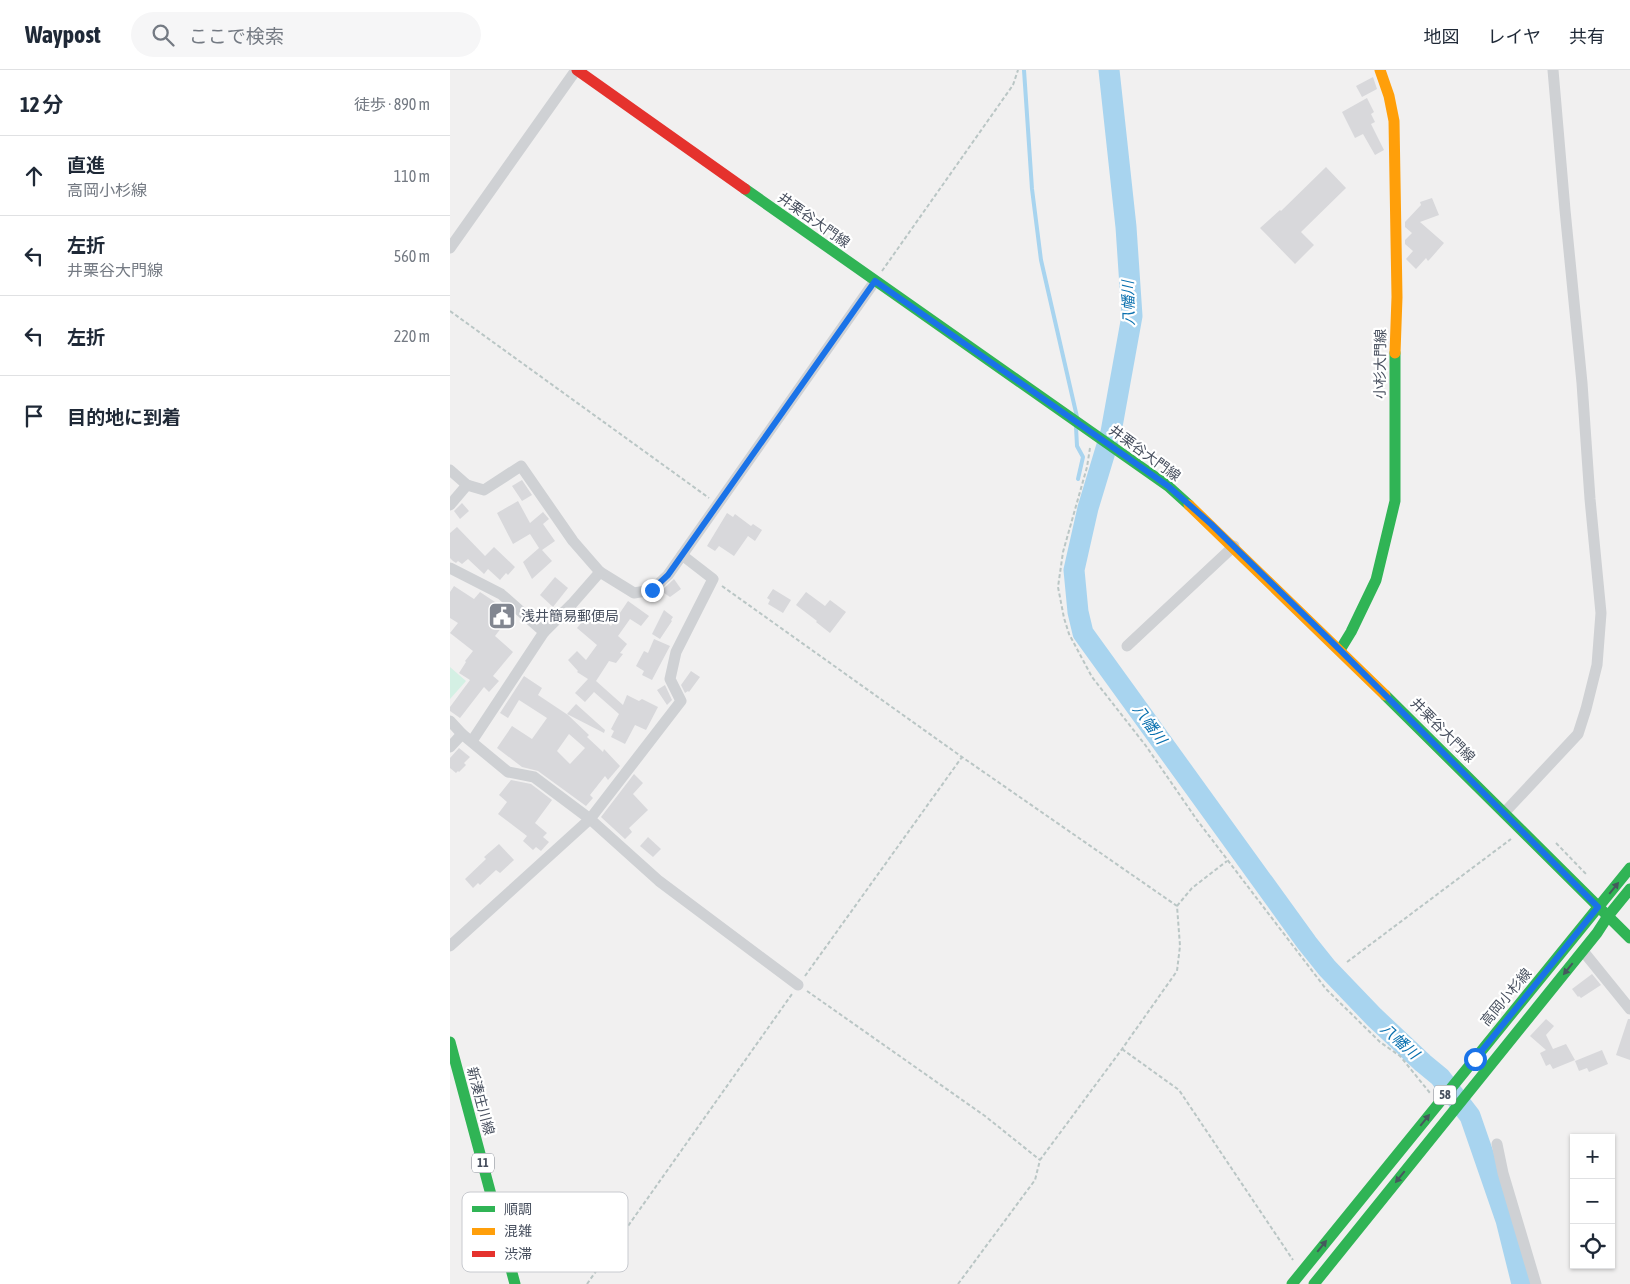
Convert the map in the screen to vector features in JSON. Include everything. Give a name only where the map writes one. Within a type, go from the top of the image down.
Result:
[{"type":"main road","name":"井栗谷大門線","points":[[577,70],[1168,486],[1234,546],[1630,938]]},
{"type":"main road","name":"小杉大門線","points":[[1340,650],[1352,632],[1376,580],[1394,501],[1394,353],[1397,297],[1394,121],[1389,96],[1380,70]]},
{"type":"main road","name":"高岡小杉線","points":[[1292,1284],[1630,868]]},
{"type":"main road","name":"58","points":[[1314,1284],[1598,933],[1608,916],[1630,889]]},
{"type":"main road","name":"新湊庄川線","points":[[450,1042],[490,1192]]},
{"type":"street","points":[[450,248],[577,70]]},
{"type":"street","points":[[1504,813],[1578,734],[1597,665],[1601,613],[1553,70]]},
{"type":"street","points":[[450,470],[467,485],[484,490],[521,466],[573,541],[600,572],[634,593],[652,590],[668,575],[716,504],[875,281]]},
{"type":"street","points":[[450,505],[467,485]]},
{"type":"street","points":[[1127,646],[1234,546]]},
{"type":"street","points":[[450,946],[590,820],[682,701],[670,679],[676,652],[713,579],[682,555]]},
{"type":"street","points":[[450,568],[501,594],[544,632]]},
{"type":"street","points":[[472,741],[544,632],[600,572]]},
{"type":"street","points":[[450,721],[462,734],[508,772],[534,777],[590,820],[659,881],[798,985]]},
{"type":"street","points":[[450,747],[462,734]]},
{"type":"street","points":[[1583,951],[1630,1009]]},
{"type":"street","points":[[1497,1144],[1502,1173],[1536,1284]]},
{"type":"path","points":[[875,281],[1014,85],[1018,70]]},
{"type":"path","points":[[450,311],[716,504]]},
{"type":"path","points":[[1092,433],[1086,467],[1063,552],[1058,587],[1069,634],[1092,677],[1146,746],[1197,820],[1326,989],[1380,1042],[1400,1056],[1433,1096]]},
{"type":"path","points":[[713,579],[962,757],[1177,906]]},
{"type":"path","points":[[628,1226],[962,757]]},
{"type":"path","points":[[1347,962],[1522,831]]},
{"type":"path","points":[[1556,843],[1586,874]]},
{"type":"path","points":[[958,1284],[1035,1180],[1040,1160],[1177,971],[1180,946],[1177,906],[1192,888],[1228,860]]},
{"type":"path","points":[[798,985],[985,1116],[1040,1160]]},
{"type":"path","points":[[1122,1049],[1179,1090],[1300,1273]]},
{"type":"path","points":[[587,1284],[595,1272]]},
{"type":"green space","points":[[450,667],[466,681],[450,699]]},
{"type":"building","points":[[1373,77],[1377,89],[1362,97],[1356,86]]},
{"type":"building","points":[[1367,98],[1374,112],[1371,114],[1375,122],[1371,124],[1384,150],[1375,155],[1363,134],[1355,138],[1342,112]]},
{"type":"building","points":[[1326,167],[1346,188],[1301,232],[1314,245],[1295,264],[1260,228],[1281,211]]},
{"type":"building","points":[[1432,198],[1439,215],[1420,222],[1444,243],[1428,261],[1426,258],[1416,269],[1406,259],[1413,251],[1405,244],[1405,240],[1412,233],[1405,227],[1405,222],[1421,205],[1420,202]]},
{"type":"building","points":[[522,480],[532,495],[522,501],[512,486]]},
{"type":"building","points":[[518,501],[530,523],[543,512],[549,519],[543,524],[555,541],[542,550],[552,561],[532,579],[523,562],[539,548],[530,534],[513,544],[497,513]]},
{"type":"building","points":[[462,503],[469,511],[460,519],[454,511]]},
{"type":"building","points":[[727,513],[733,517],[735,514],[751,526],[753,524],[762,530],[755,541],[748,536],[734,556],[719,546],[715,551],[707,546]]},
{"type":"building","points":[[457,527],[485,556],[494,547],[515,567],[500,580],[488,569],[484,574],[468,559],[462,564],[458,561],[456,563],[453,561],[450,558],[450,533]]},
{"type":"building","points":[[555,577],[568,588],[553,607],[540,595]]},
{"type":"building","points":[[674,579],[681,589],[670,597],[661,591]]},
{"type":"building","points":[[454,586],[474,599],[480,592],[502,605],[512,614],[495,636],[513,652],[493,676],[499,681],[489,692],[484,687],[460,718],[450,711],[450,707],[470,680],[459,673],[473,651],[450,633],[458,623],[450,618],[450,592]]},
{"type":"building","points":[[773,589],[791,600],[783,613],[768,604],[770,600],[767,598]]},
{"type":"building","points":[[806,592],[825,606],[830,600],[846,612],[830,633],[796,605]]},
{"type":"building","points":[[628,601],[649,616],[641,626],[630,619],[618,636],[627,644],[620,653],[623,654],[616,663],[609,661],[596,681],[623,705],[627,695],[639,701],[642,699],[658,707],[646,730],[635,725],[625,744],[611,737],[614,731],[611,729],[619,714],[594,692],[585,702],[575,693],[588,679],[577,672],[568,660],[577,651],[586,660],[597,645],[577,628],[592,610],[611,626]]},
{"type":"building","points":[[664,610],[673,617],[660,639],[652,634]]},
{"type":"building","points":[[654,639],[670,646],[652,680],[642,675],[644,671],[636,666],[644,651],[648,653]]},
{"type":"building","points":[[691,671],[700,677],[689,692],[685,693],[681,685]]},
{"type":"building","points":[[524,676],[542,688],[538,695],[568,715],[589,735],[587,737],[603,752],[604,749],[620,766],[608,780],[605,776],[590,795],[593,798],[586,806],[538,771],[522,767],[497,748],[512,726],[532,739],[547,718],[519,700],[508,718],[500,713]],"holes":[[[569,734],[585,748],[570,764],[557,751]]]},
{"type":"building","points":[[665,685],[672,700],[667,705],[657,690]]},
{"type":"building","points":[[576,704],[605,730],[604,733],[567,714]]},
{"type":"building","points":[[459,748],[470,757],[464,763],[466,765],[456,773],[450,768],[450,758]]},
{"type":"building","points":[[634,774],[643,783],[633,794],[648,810],[629,828],[632,832],[625,839],[601,817]]},
{"type":"building","points":[[511,780],[531,784],[552,800],[535,823],[547,833],[543,837],[549,842],[541,851],[536,847],[533,850],[523,841],[527,836],[498,814],[507,802],[499,795]]},
{"type":"building","points":[[648,837],[661,849],[653,857],[640,846]]},
{"type":"building","points":[[499,844],[514,860],[500,873],[496,870],[480,885],[478,883],[473,888],[465,879],[486,859],[484,857]]},
{"type":"building","points":[[1592,974],[1601,985],[1581,998],[1578,997],[1572,989]]},
{"type":"building","points":[[1546,1019],[1554,1026],[1546,1035],[1553,1049],[1566,1044],[1575,1060],[1553,1069],[1550,1064],[1546,1066],[1540,1053],[1546,1050],[1530,1036]]},
{"type":"building","points":[[1628,1019],[1630,1019],[1630,1060],[1616,1055]]},
{"type":"building","points":[[1602,1050],[1608,1064],[1589,1072],[1587,1068],[1579,1071],[1575,1061]]},
{"type":"waterway","points":[[1024,70],[1032,189],[1041,260],[1077,417]]},
{"type":"waterway","name":"八幡川","points":[[1109,70],[1126,227],[1132,316],[1111,432],[1088,508],[1074,570],[1078,612],[1083,633],[1327,968],[1374,1017],[1440,1077],[1470,1116],[1506,1220],[1522,1284]]},
{"type":"waterway","points":[[1076,427],[1077,446],[1083,457],[1078,479]]},
{"type":"traffic: fast","points":[[745,189],[1168,486],[1189,505]]},
{"type":"traffic: fast","points":[[1340,650],[1351,632],[1376,580],[1395,501],[1395,353]]},
{"type":"traffic: fast","points":[[1385,695],[1630,938]]},
{"type":"traffic: fast","points":[[1292,1284],[1630,868]]},
{"type":"traffic: fast","points":[[1314,1284],[1597,933],[1630,889]]},
{"type":"traffic: fast","points":[[450,1042],[490,1192]]},
{"type":"traffic: fast","points":[[512,1272],[515,1284]]},
{"type":"traffic: slow","points":[[1380,70],[1389,96],[1394,121],[1397,297],[1395,353]]},
{"type":"traffic: slow","points":[[1189,505],[1385,695]]},
{"type":"traffic: jam","points":[[577,70],[745,189]]},
{"type":"place","name":"浅井簡易郵便局","points":[[502,616]]},
{"type":"route","points":[[652,590],[668,575],[716,504],[875,281],[1168,486],[1211,524],[1340,650],[1598,907],[1475,1059]]}]
